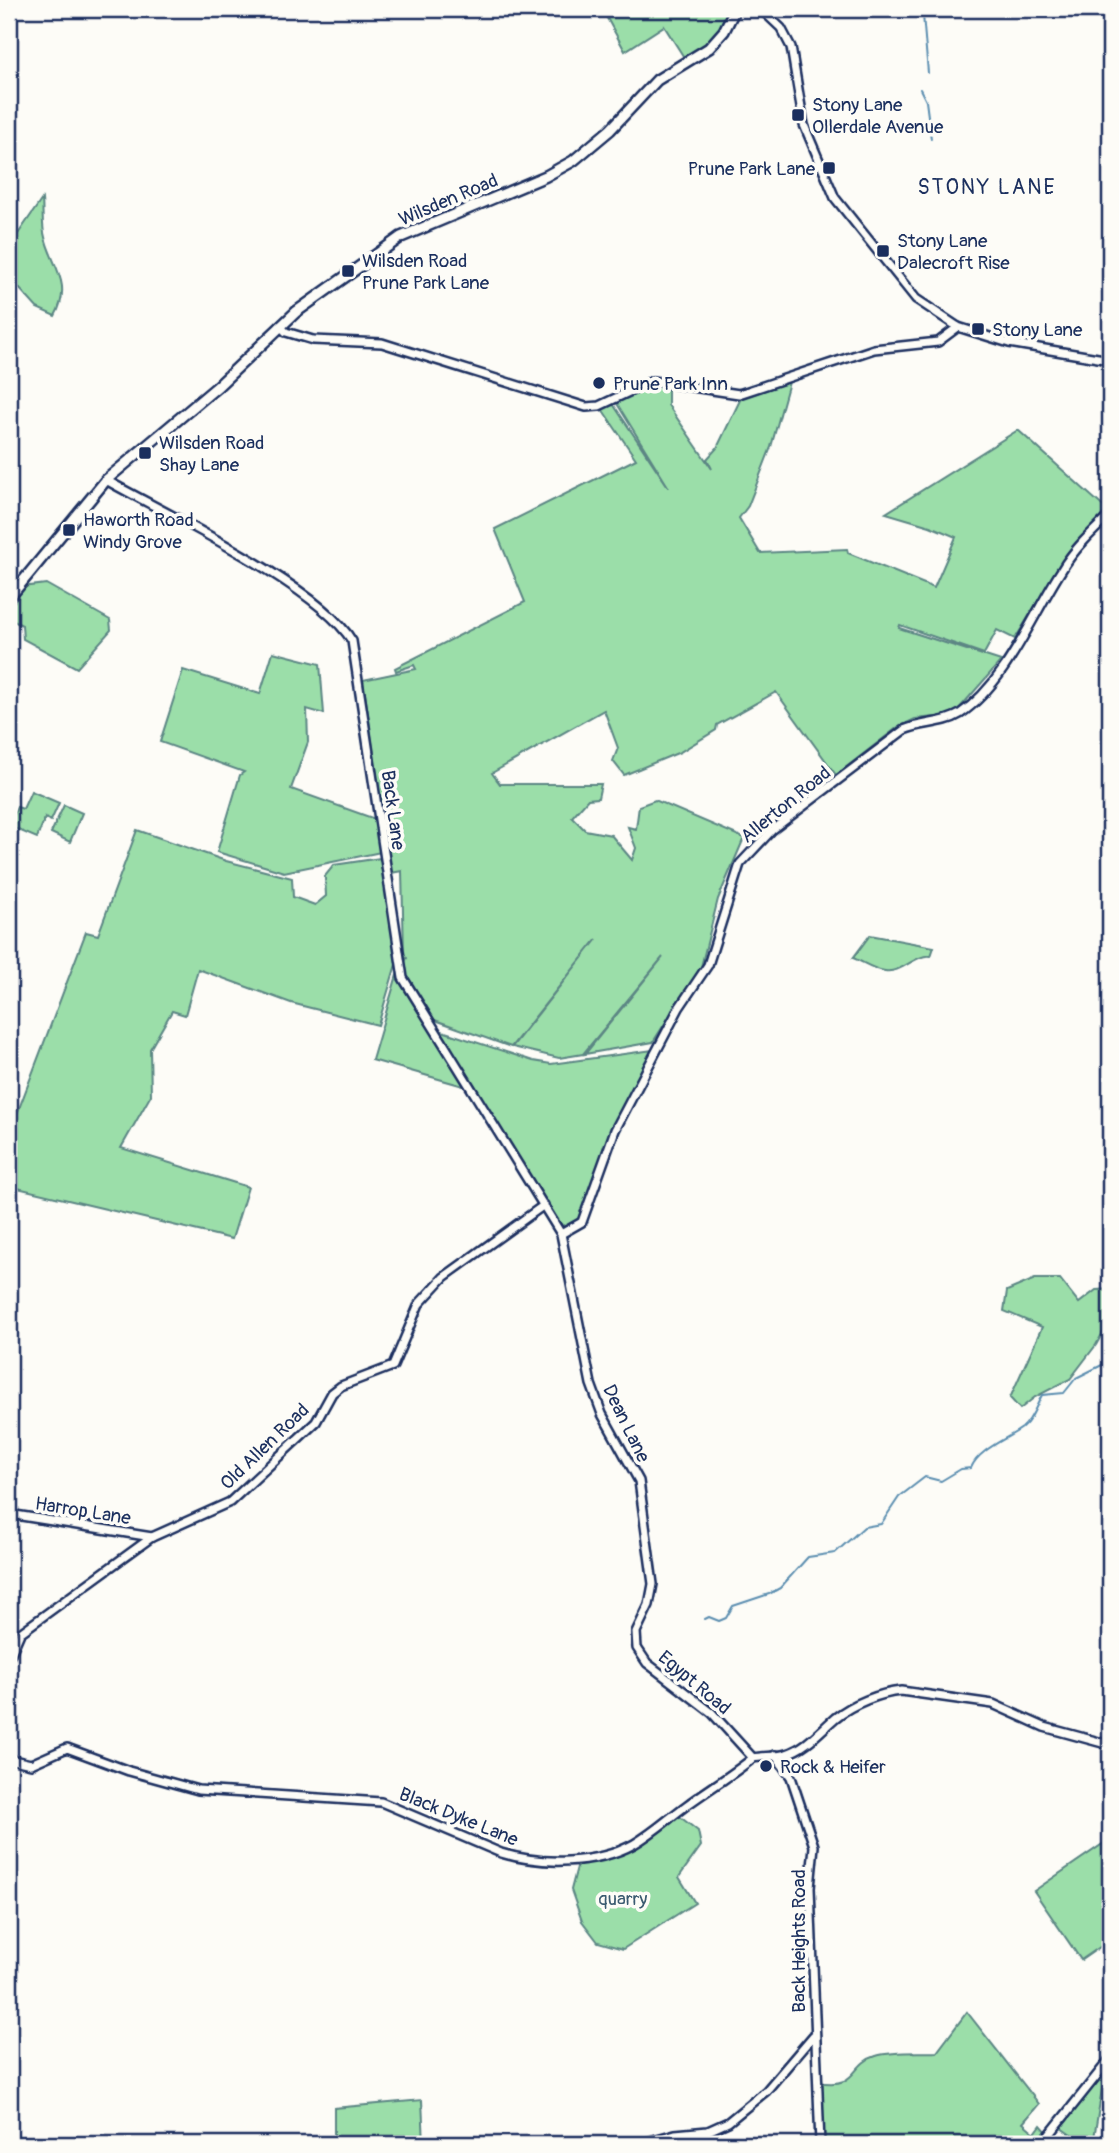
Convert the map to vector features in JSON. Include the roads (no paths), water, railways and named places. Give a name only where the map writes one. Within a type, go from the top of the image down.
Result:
[{"type":"main road","name":"Wilsden Road","points":[[9,598],[106,480],[218,386],[280,326],[401,237],[546,176],[573,161],[616,125],[657,80],[709,48],[724,31],[735,9]]},
{"type":"street","points":[[761,9],[781,27],[791,47],[804,125],[835,198],[916,299],[958,327],[1009,343],[1110,360]]},
{"type":"street","points":[[280,326],[286,332],[313,340],[382,343],[586,407],[599,406],[652,381],[739,394],[874,349],[938,342],[958,327]]},
{"type":"street","name":"Back Lane","points":[[106,480],[298,591],[334,618],[352,641],[403,978],[561,1234]]},
{"type":"street","name":"Allerton Road","points":[[561,1234],[582,1222],[615,1130],[679,1008],[708,965],[734,878],[748,852],[772,830],[904,730],[916,724],[948,719],[971,704],[1003,669],[1078,547],[1110,515]]},
{"type":"street","name":"Old Allen Road","points":[[9,1658],[20,1633],[152,1537],[230,1502],[316,1422],[332,1393],[341,1386],[393,1366],[419,1304],[444,1277],[544,1205]]},
{"type":"street","name":"Dean Lane","points":[[561,1234],[591,1384],[602,1414],[639,1481],[653,1584],[649,1605],[639,1623]]},
{"type":"street","name":"Harrop Lane","points":[[9,1514],[152,1537]]},
{"type":"street","name":"Egypt Road","points":[[639,1623],[636,1641],[641,1656],[712,1713],[753,1758]]},
{"type":"street","points":[[753,1758],[798,1748],[836,1717],[857,1706],[901,1691],[985,1702],[1044,1727],[1109,1745]]},
{"type":"street","name":"Black Dyke Lane","points":[[9,1759],[31,1764],[67,1748],[129,1771],[198,1790],[369,1800],[402,1809],[501,1853],[519,1858],[566,1860],[607,1854],[631,1846],[725,1781],[753,1758]]},
{"type":"street","name":"Back Heights Road","points":[[775,1755],[791,1777],[814,1846],[810,1888],[820,2144]]},
{"type":"street","points":[[639,2144],[675,2134],[708,2131],[728,2122],[766,2091],[814,2036]]},
{"type":"street","points":[[1042,2144],[1110,2059]]},
{"type":"waterway","points":[[923,15],[928,73]]},
{"type":"waterway","points":[[920,89],[926,101],[931,139]]},
{"type":"waterway","points":[[705,1619],[709,1617],[719,1621],[726,1618],[733,1606],[780,1588],[808,1557],[835,1553],[864,1527],[881,1524],[899,1497],[925,1477],[941,1481],[961,1469],[971,1468],[980,1455],[1025,1425],[1042,1395],[1064,1393],[1076,1378],[1110,1361]]},
{"type":"place","name":"Stony Lane Ollerdale Avenue","points":[[798,115]]},
{"type":"place","name":"Prune Park Lane","points":[[829,168]]},
{"type":"place","name":"Stony Lane Dalecroft Rise","points":[[883,251]]},
{"type":"place","name":"Wilsden Road Prune Park Lane","points":[[348,271]]},
{"type":"place","name":"Stony Lane","points":[[978,329]]},
{"type":"place","name":"Prune Park Inn","points":[[599,383]]},
{"type":"place","name":"Wilsden Road Shay Lane","points":[[145,453]]},
{"type":"place","name":"Haworth Road Windy Grove","points":[[69,530]]},
{"type":"place","name":"Rock & Heifer","points":[[766,1766]]},
{"type":"district","name":"STONY LANE","points":[[987,187]]},
{"type":"park label","name":"quarry","points":[[623,1898]]}]
